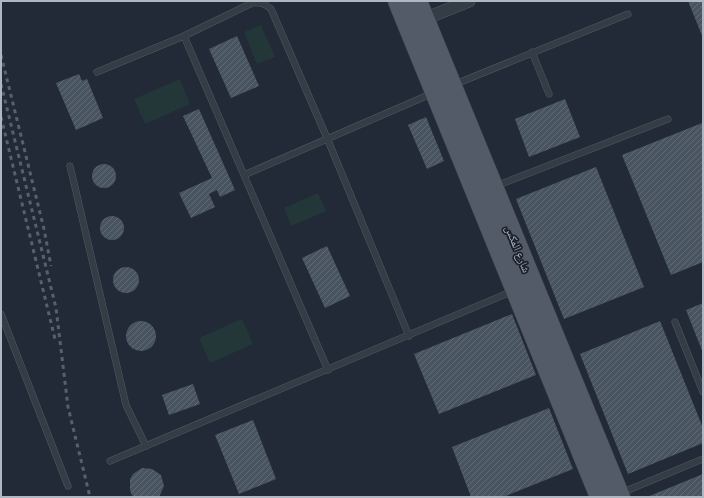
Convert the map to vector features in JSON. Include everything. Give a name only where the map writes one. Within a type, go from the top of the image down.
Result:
[{"type":"main road","name":"شارع المكس","points":[[398,1],[493,187],[613,496]]},
{"type":"main road","name":"شارع المكس","points":[[420,10],[443,88],[517,289],[613,496]]},
{"type":"street","points":[[420,10],[469,1]]},
{"type":"lane","points":[[97,72],[184,36],[252,3],[260,2],[267,5],[271,9],[327,138],[409,336]]},
{"type":"lane","points":[[244,175],[443,88],[628,14]]},
{"type":"lane","points":[[184,36],[328,370]]},
{"type":"lane","points":[[532,52],[549,94]]},
{"type":"lane","points":[[493,187],[668,119]]},
{"type":"lane","points":[[70,166],[126,405],[146,446]]},
{"type":"lane","points":[[110,461],[409,336],[517,289]]},
{"type":"lane","points":[[1,314],[68,486]]},
{"type":"lane","points":[[675,322],[703,392]]},
{"type":"lane","points":[[613,496],[703,459]]},
{"type":"shaded area","points":[[261,25],[275,57],[257,64],[244,32]]},
{"type":"shaded area","points":[[180,79],[190,104],[145,124],[134,99]]},
{"type":"shaded area","points":[[318,193],[326,211],[291,226],[284,208]]},
{"type":"shaded area","points":[[242,319],[253,344],[210,363],[199,338]]},
{"type":"building","points":[[688,1],[703,1],[703,38]]},
{"type":"building","points":[[237,36],[259,86],[231,98],[209,49]]},
{"type":"building","points":[[79,74],[82,81],[87,79],[103,118],[76,130],[56,83]]},
{"type":"building","points":[[565,99],[580,137],[529,157],[515,119]]},
{"type":"building","points":[[199,109],[235,190],[220,197],[217,190],[209,194],[215,207],[191,218],[179,193],[212,178],[183,116]]},
{"type":"building","points":[[426,117],[444,161],[427,169],[408,125]]},
{"type":"building","points":[[702,123],[703,262],[671,275],[622,155]]},
{"type":"building","points":[[104,164],[112,168],[116,176],[112,184],[104,188],[96,184],[92,176],[96,168]]},
{"type":"building","points":[[596,167],[644,287],[564,319],[516,199]]},
{"type":"building","points":[[112,216],[120,220],[124,228],[120,236],[112,240],[104,236],[100,228],[104,220]]},
{"type":"building","points":[[327,246],[350,296],[325,308],[302,258]]},
{"type":"building","points":[[126,267],[135,271],[139,280],[135,289],[126,293],[117,289],[113,280],[117,271]]},
{"type":"building","points":[[703,303],[703,353],[686,310]]},
{"type":"building","points":[[512,314],[536,375],[439,414],[414,354]]},
{"type":"building","points":[[141,321],[152,325],[156,336],[152,347],[141,351],[130,347],[126,336],[130,325]]},
{"type":"building","points":[[660,321],[703,428],[703,443],[628,474],[580,354]]},
{"type":"building","points":[[193,384],[200,404],[169,415],[162,395]]},
{"type":"building","points":[[549,408],[573,469],[503,497],[471,497],[452,447]]},
{"type":"building","points":[[253,420],[276,479],[239,494],[215,435]]},
{"type":"building","points":[[142,468],[152,469],[161,475],[164,486],[159,497],[134,497],[132,495],[130,490],[130,479],[133,474]]},
{"type":"building","points":[[703,474],[703,497],[647,497]]},
{"type":"railway","points":[[1,55],[44,229],[51,266]]},
{"type":"railway","points":[[1,84],[56,308],[68,407],[90,497]]},
{"type":"railway","points":[[1,117],[55,339]]}]
